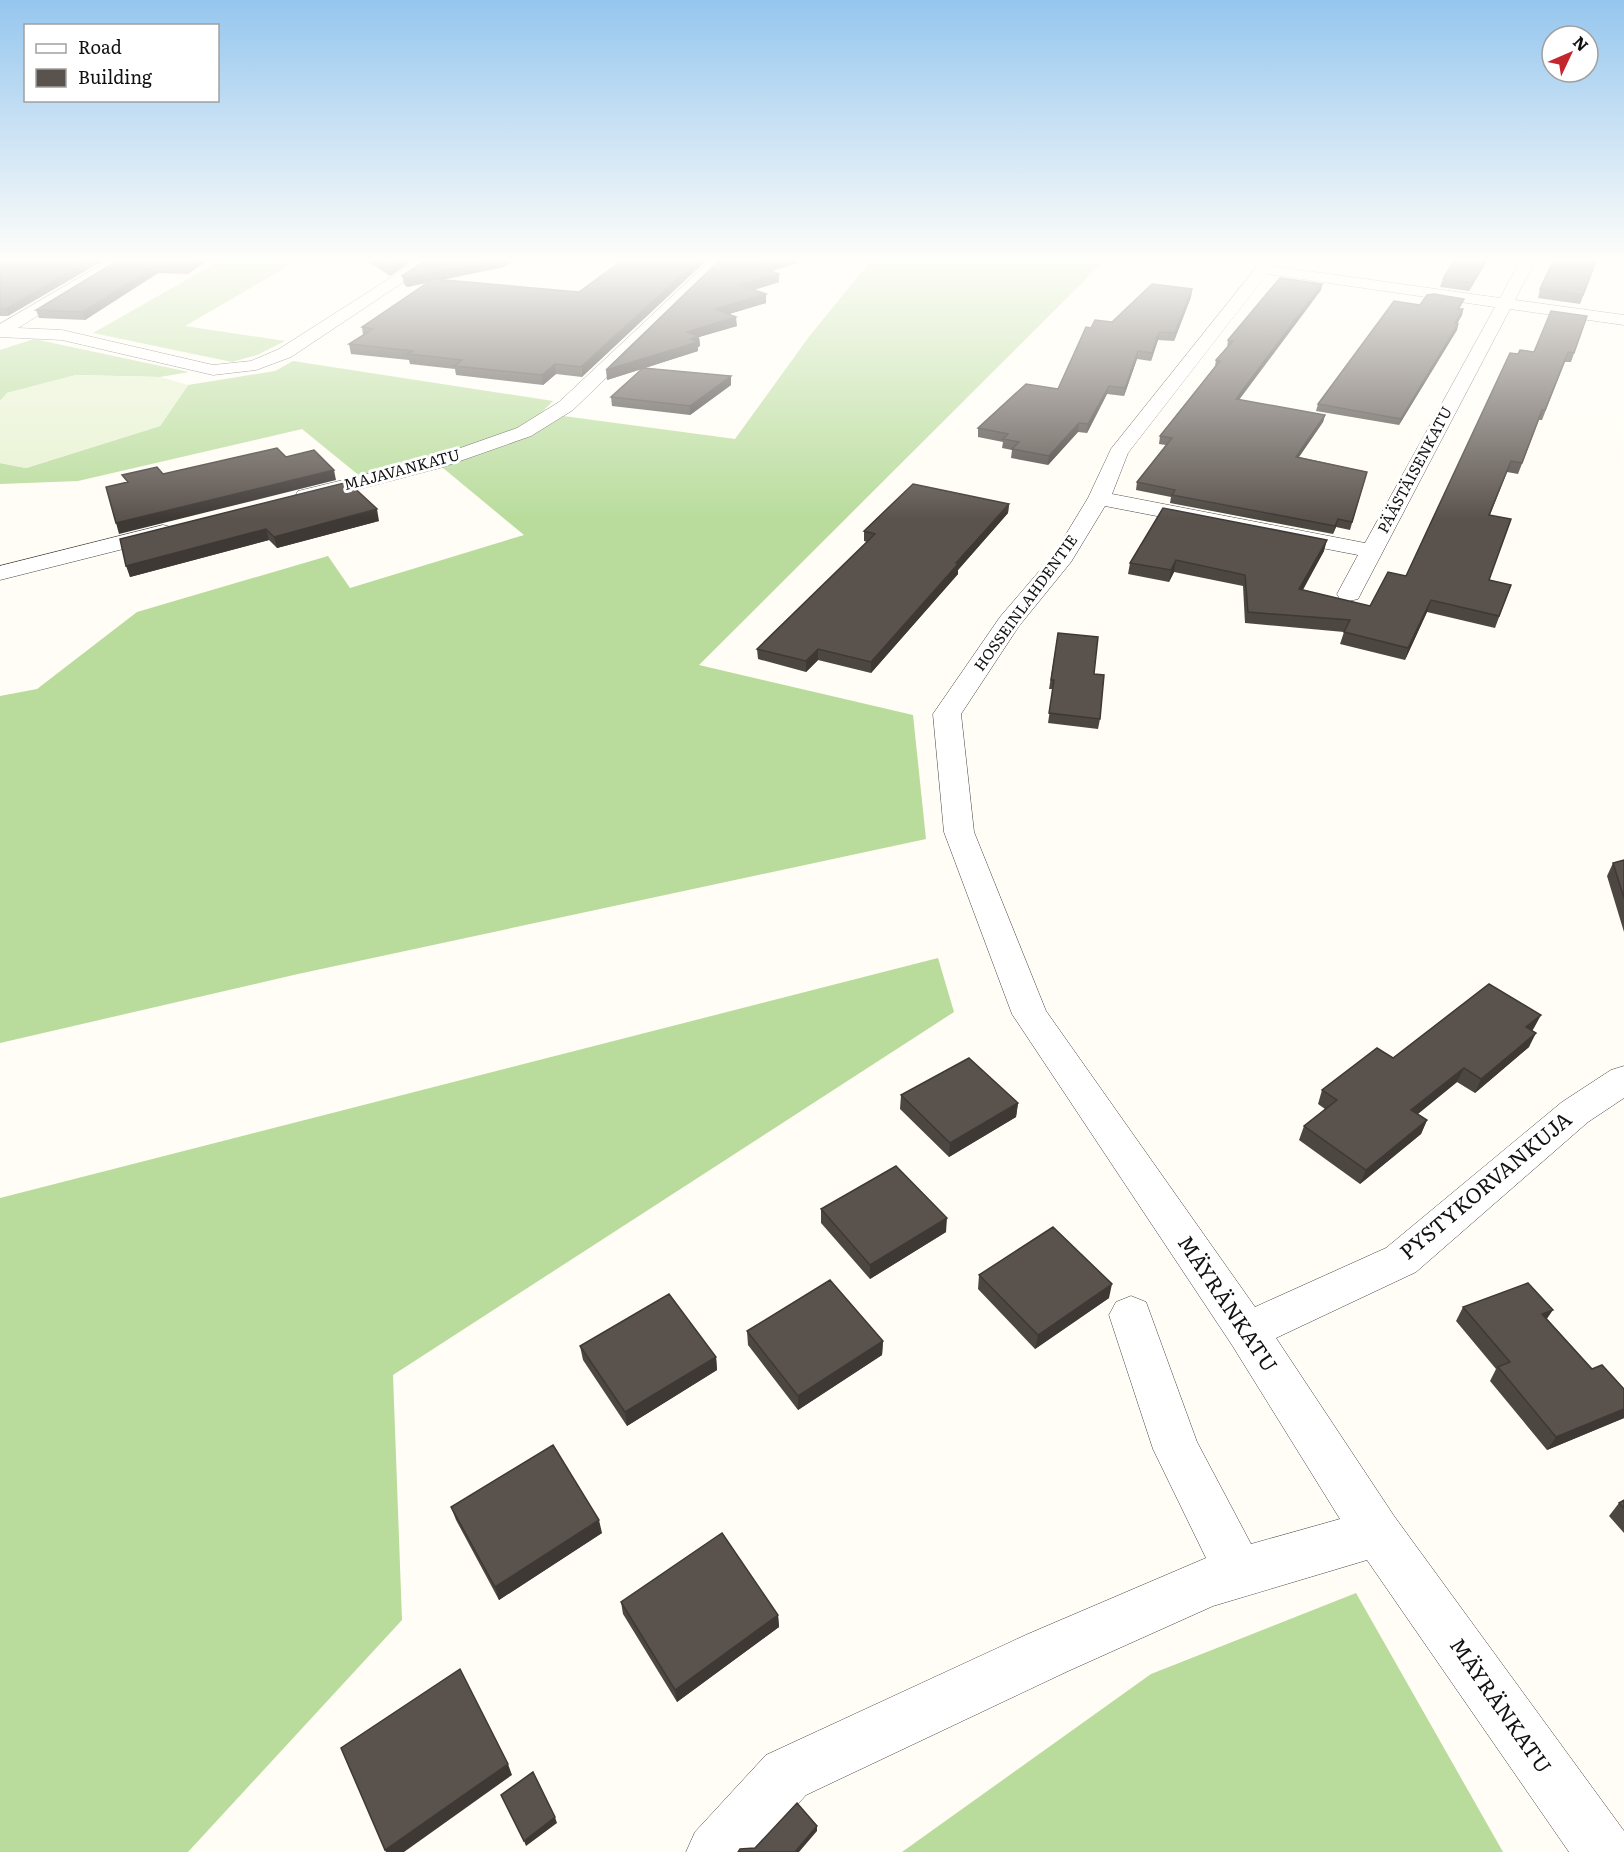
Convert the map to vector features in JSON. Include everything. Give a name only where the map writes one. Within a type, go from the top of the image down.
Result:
[{"type":"street","points":[[108,345],[213,369],[238,369],[256,365],[297,345]]},
{"type":"street","name":"MAJAVANKATU","points":[[287,500],[436,463],[524,432],[566,406],[630,345]]},
{"type":"street","name":"HOSSEINLAHDENTIE","points":[[947,714],[1009,622],[1063,557],[1099,498],[1118,453],[1203,345]]},
{"type":"street","name":"PÄÄSTÄISENKATU","points":[[1099,498],[1372,550],[1482,345]]},
{"type":"street","points":[[0,573],[184,526]]},
{"type":"street","points":[[1349,594],[1372,550]]},
{"type":"street","name":"MÄYRÄNKATU","points":[[947,714],[959,832],[1030,1014],[1247,1331],[1377,1533],[1604,1852]]},
{"type":"street","name":"PYSTYKORVANKUJA","points":[[1247,1331],[1401,1260],[1575,1112],[1624,1080]]},
{"type":"street","points":[[1131,1315],[1176,1449],[1239,1572]]},
{"type":"street","points":[[716,1852],[786,1775],[1047,1653],[1239,1572],[1377,1533]]},
{"type":"green space","points":[[14,345],[64,345],[189,372],[160,377],[76,375],[7,393],[0,401],[0,350]]},
{"type":"green space","points":[[153,345],[276,345],[257,355],[232,362]]},
{"type":"green space","points":[[803,345],[1019,345],[699,665],[913,715],[926,839],[298,974],[0,1043],[0,696],[37,689],[137,612],[328,556],[350,588],[524,535],[431,458],[361,477],[302,429],[78,481],[0,484],[0,463],[26,468],[160,426],[188,385],[275,371],[293,361],[553,401],[541,413],[735,439]]},
{"type":"green space","points":[[76,375],[160,377],[188,385],[160,426],[26,468],[0,463],[0,401],[7,393]]},
{"type":"green space","points":[[938,958],[954,1012],[393,1375],[402,1620],[188,1852],[0,1852],[0,1198]]},
{"type":"green space","points":[[1356,1593],[1503,1852],[902,1852],[1151,1674]]},
{"type":"building","points":[[362,345],[605,345],[581,367],[555,364],[542,375],[454,366],[462,360],[408,354],[413,351]]},
{"type":"building","points":[[631,345],[687,345],[606,370]]},
{"type":"building","points":[[1078,345],[1155,345],[1152,353],[1138,351],[1125,388],[1109,386],[1088,424],[1079,423],[1049,456],[1012,449],[1019,442],[1003,439],[1008,434],[978,428],[1026,384],[1058,389]]},
{"type":"building","points":[[1229,345],[1276,345],[1236,399],[1325,415],[1296,457],[1367,472],[1352,522],[1338,519],[1335,526],[1172,495],[1175,490],[1137,482],[1172,438],[1160,436],[1220,361],[1216,360]]},
{"type":"building","points":[[1361,345],[1445,345],[1401,419],[1318,404]]},
{"type":"building","points":[[1537,345],[1577,345],[1574,353],[1568,352],[1545,410],[1542,410],[1522,463],[1511,461],[1489,515],[1511,519],[1489,580],[1511,585],[1499,616],[1431,600],[1408,648],[1344,632],[1350,620],[1248,612],[1245,575],[1176,560],[1171,570],[1130,563],[1163,508],[1327,540],[1299,589],[1370,606],[1388,572],[1406,576],[1510,353],[1518,354],[1520,350],[1534,352]]},
{"type":"building","points":[[643,368],[731,376],[690,406],[611,397]]},
{"type":"building","points":[[277,448],[286,457],[314,450],[334,470],[116,523],[106,487],[128,482],[122,475],[157,467],[163,474]]},
{"type":"building","points":[[348,482],[377,509],[274,537],[266,529],[126,566],[120,539]]},
{"type":"building","points":[[913,484],[1009,504],[871,662],[818,649],[806,661],[757,649],[875,534],[864,531]]},
{"type":"building","points":[[1058,633],[1098,637],[1094,674],[1104,675],[1100,719],[1049,713]]},
{"type":"building","points":[[1624,860],[1624,898],[1613,863]]},
{"type":"building","points":[[1489,984],[1541,1015],[1526,1027],[1536,1033],[1481,1079],[1464,1068],[1411,1110],[1427,1120],[1366,1170],[1304,1126],[1337,1100],[1322,1090],[1377,1048],[1393,1058]]},
{"type":"building","points":[[969,1058],[1018,1103],[950,1143],[901,1095]]},
{"type":"building","points":[[896,1166],[947,1218],[870,1265],[821,1209]]},
{"type":"building","points":[[1053,1227],[1112,1284],[1038,1335],[979,1275]]},
{"type":"building","points":[[830,1280],[883,1341],[798,1396],[747,1331]]},
{"type":"building","points":[[1528,1283],[1553,1310],[1542,1314],[1592,1369],[1602,1365],[1624,1389],[1624,1409],[1556,1437],[1498,1367],[1510,1362],[1463,1307]]},
{"type":"building","points":[[669,1294],[716,1357],[625,1412],[580,1346]]},
{"type":"building","points":[[553,1445],[599,1520],[495,1587],[451,1507]]},
{"type":"building","points":[[722,1533],[778,1615],[675,1690],[621,1602]]},
{"type":"building","points":[[460,1669],[508,1764],[385,1850],[341,1748]]},
{"type":"building","points":[[533,1772],[555,1817],[524,1841],[501,1795]]},
{"type":"building","points":[[797,1803],[817,1826],[795,1852],[738,1852],[740,1849],[755,1848]]}]
